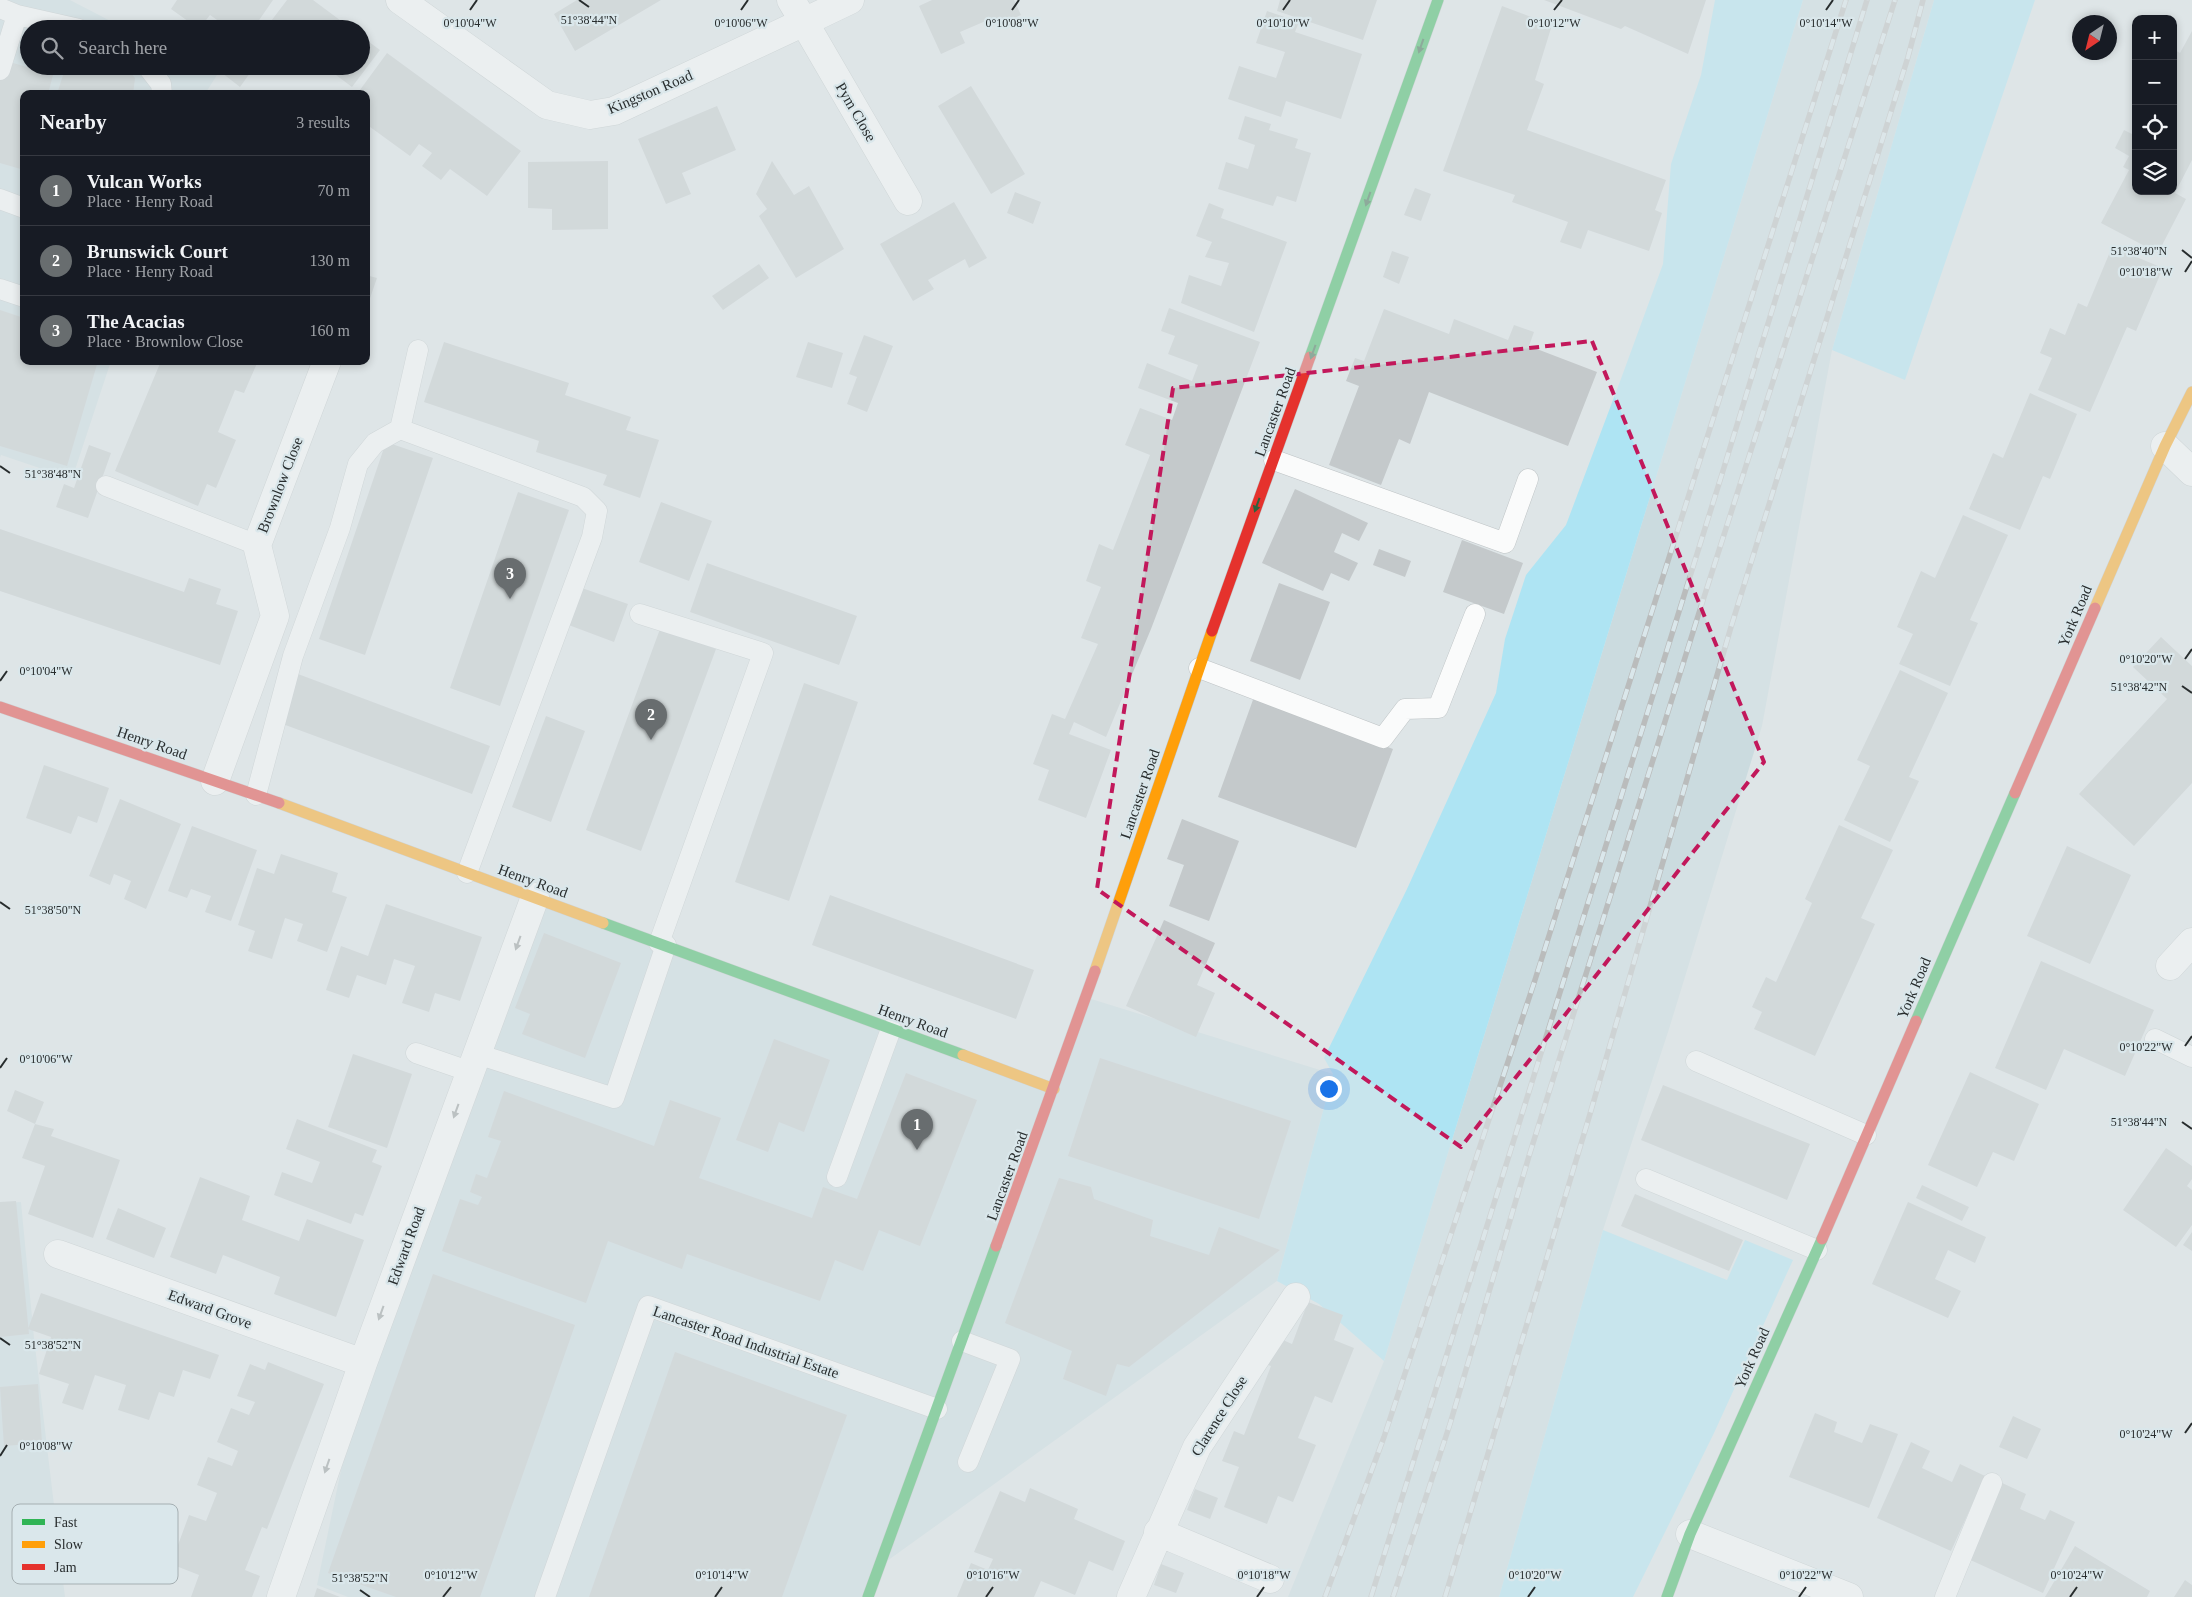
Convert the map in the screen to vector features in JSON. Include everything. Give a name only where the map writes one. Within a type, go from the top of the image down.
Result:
[{"type":"street","name":"Kingston Road","points":[[400,0],[547,105],[590,115],[614,110],[798,11],[850,0]]},
{"type":"street","name":"Lancaster Road","points":[[868,1597],[1054,1089],[1199,668],[1438,0]]},
{"type":"street","name":"Pym Close","points":[[798,11],[908,201]]},
{"type":"street","name":"Brownlow Close","points":[[214,781],[275,616],[257,545],[325,365]]},
{"type":"street","name":"York Road","points":[[1667,1597],[1690,1534],[1816,1250],[2164,446],[2192,392]]},
{"type":"street","points":[[2164,446],[2192,472]]},
{"type":"street","name":"Henry Road","points":[[0,707],[256,795],[1054,1089]]},
{"type":"street","name":"Edward Road","points":[[281,1597],[363,1363],[535,897]]},
{"type":"street","points":[[2170,966],[2192,942]]},
{"type":"street","name":"Edward Grove","points":[[58,1254],[363,1363]]},
{"type":"street","name":"Clarence Close","points":[[1131,1597],[1197,1447],[1296,1297]]},
{"type":"street","points":[[1158,1532],[1270,1579]]},
{"type":"street","points":[[1690,1534],[1849,1597]]},
{"type":"lane","points":[[0,70],[8,11],[44,20]]},
{"type":"lane","points":[[154,75],[161,84],[162,90]]},
{"type":"lane","points":[[0,199],[20,206]]},
{"type":"lane","points":[[0,289],[20,296]]},
{"type":"lane","points":[[256,795],[293,656],[340,528],[358,464],[375,443],[400,429],[418,350]]},
{"type":"lane","points":[[400,429],[583,497],[597,511],[592,537],[467,873]]},
{"type":"lane","points":[[1274,460],[1506,543],[1528,478]]},
{"type":"lane","points":[[106,486],[257,545]]},
{"type":"lane","points":[[416,1053],[474,1063],[614,1098],[663,944],[763,653],[640,614]]},
{"type":"lane","points":[[1199,668],[1383,738],[1405,709],[1438,708],[1476,614]]},
{"type":"lane","points":[[837,1177],[890,1029]]},
{"type":"lane","points":[[2155,1039],[2192,1057]]},
{"type":"lane","points":[[1696,1061],[1866,1135]]},
{"type":"lane","points":[[1646,1179],[1816,1250]]},
{"type":"lane","name":"Lancaster Road Industrial Estate","points":[[545,1597],[648,1306],[937,1409]]},
{"type":"lane","points":[[962,1341],[1010,1359],[968,1462]]},
{"type":"lane","points":[[1945,1597],[1992,1483]]},
{"type":"highlighted area","points":[[1592,341],[1764,762],[1461,1147],[1097,889],[1173,388]]},
{"type":"shaded area","points":[[0,0],[70,0],[109,20],[20,20],[20,75],[217,75],[208,90],[20,90],[20,365],[110,365],[72,479],[1,455],[0,458]]},
{"type":"shaded area","points":[[1715,0],[1803,0],[1384,1361],[1319,1304],[1277,1281],[1333,1074],[1324,1058],[1407,889],[1496,693],[1505,639],[1526,575],[1566,525],[1622,376],[1663,264],[1671,164],[1701,75]]},
{"type":"shaded area","points":[[1803,0],[1934,0],[1832,350],[1762,726],[1669,1029],[1603,1230],[1499,1597],[1288,1597],[1384,1361]]},
{"type":"shaded area","points":[[1934,0],[2035,0],[1905,380],[1832,350]]},
{"type":"shaded area","points":[[534,899],[1054,1089],[1088,998],[1333,1074],[1277,1281],[880,1566],[869,1597],[348,1597],[317,1585],[363,1365]]},
{"type":"shaded area","points":[[21,1202],[34,1338],[54,1504],[12,1504],[12,1584],[63,1584],[65,1597],[0,1597],[0,1203]]},
{"type":"shaded area","points":[[1603,1230],[1727,1280],[1745,1240],[1793,1260],[1714,1433],[1633,1597],[1499,1597]]},
{"type":"building","points":[[177,0],[273,0],[259,20],[217,20],[210,15],[206,20],[186,20],[171,9]]},
{"type":"building","points":[[287,0],[313,0],[340,20],[272,20]]},
{"type":"building","points":[[577,0],[661,0],[575,51],[554,14]]},
{"type":"building","points":[[932,0],[1014,0],[1021,15],[999,25],[995,17],[960,32],[965,43],[941,54],[919,6]]},
{"type":"building","points":[[1280,0],[1377,0],[1363,40],[1277,11]]},
{"type":"building","points":[[1544,0],[1706,0],[1688,54],[1625,26],[1621,29]]},
{"type":"building","points":[[1502,6],[1552,25],[1535,80],[1544,84],[1527,130],[1666,180],[1655,210],[1662,213],[1649,251],[1588,230],[1581,249],[1560,242],[1568,222],[1512,202],[1515,195],[1443,171]]},
{"type":"building","points":[[1267,11],[1299,22],[1295,32],[1362,54],[1341,119],[1286,101],[1281,117],[1228,99],[1239,66],[1276,78],[1285,52],[1256,43]]},
{"type":"building","points":[[2192,31],[2192,160],[2177,189],[2177,51],[2180,53]]},
{"type":"building","points":[[370,43],[380,50],[370,63]]},
{"type":"building","points":[[387,53],[521,151],[487,196],[450,169],[441,180],[422,166],[432,153],[419,144],[410,156],[370,127],[370,90],[360,90]]},
{"type":"building","points":[[0,59],[20,65],[20,75],[53,75],[49,90],[20,90],[20,169],[0,163]]},
{"type":"building","points":[[63,75],[132,75],[135,78],[134,90],[58,90]]},
{"type":"building","points":[[225,75],[249,75],[240,87]]},
{"type":"building","points":[[336,75],[361,75],[352,87]]},
{"type":"building","points":[[971,86],[1025,174],[991,194],[938,106]]},
{"type":"building","points":[[717,106],[736,150],[682,173],[691,194],[666,204],[638,139]]},
{"type":"building","points":[[1245,116],[1271,124],[1269,130],[1298,139],[1295,148],[1311,153],[1296,202],[1277,196],[1273,206],[1218,189],[1226,162],[1248,169],[1255,145],[1238,139]]},
{"type":"building","points":[[2124,130],[2132,134],[2132,195],[2177,194],[2186,199],[2158,253],[2101,223],[2129,170],[2123,167],[2129,156],[2115,148]]},
{"type":"building","points":[[608,161],[608,229],[552,230],[552,209],[528,208],[528,162]]},
{"type":"building","points":[[772,161],[794,195],[809,186],[844,249],[796,278],[759,216],[767,209],[756,194]]},
{"type":"building","points":[[1415,188],[1431,194],[1421,221],[1404,215]]},
{"type":"building","points":[[1015,192],[1041,202],[1033,224],[1007,213]]},
{"type":"building","points":[[954,202],[987,258],[969,268],[965,259],[928,280],[934,289],[913,301],[880,244]]},
{"type":"building","points":[[1209,203],[1224,209],[1221,218],[1287,242],[1254,332],[1181,303],[1189,275],[1221,286],[1229,263],[1205,257],[1212,242],[1196,236]]},
{"type":"building","points":[[2112,247],[2163,268],[2136,331],[2127,327],[2090,412],[2038,390],[2052,358],[2040,353],[2050,328],[2065,335],[2078,303],[2087,307]]},
{"type":"building","points":[[1392,251],[1409,257],[1399,284],[1383,277]]},
{"type":"building","points":[[759,264],[769,278],[723,310],[712,296]]},
{"type":"building","points":[[370,276],[377,278],[370,298]]},
{"type":"building","points":[[1169,308],[1260,342],[1151,629],[1106,737],[1074,722],[1069,734],[1111,750],[1086,818],[1038,800],[1049,770],[1033,764],[1052,714],[1065,719],[1098,644],[1081,638],[1101,587],[1086,581],[1099,544],[1113,550],[1150,455],[1125,445],[1140,408],[1172,420],[1178,403],[1138,388],[1147,363],[1192,381],[1198,365],[1168,354],[1175,336],[1161,331]]},
{"type":"building","points":[[1384,309],[1449,334],[1454,319],[1508,340],[1514,325],[1534,332],[1529,346],[1597,372],[1568,446],[1429,392],[1410,444],[1399,439],[1381,485],[1329,465],[1359,386],[1346,381],[1355,358],[1364,361]]},
{"type":"building","points":[[0,310],[20,317],[20,365],[97,365],[67,466],[0,446]]},
{"type":"building","points":[[864,335],[893,346],[867,412],[847,404],[857,377],[849,374]]},
{"type":"building","points":[[444,342],[569,383],[565,395],[631,417],[626,430],[659,440],[640,498],[603,485],[607,475],[536,452],[539,441],[424,402]]},
{"type":"building","points":[[808,342],[843,353],[832,388],[796,377]]},
{"type":"building","points":[[159,365],[256,365],[244,393],[235,390],[218,432],[236,440],[216,488],[207,484],[198,506],[115,471]]},
{"type":"building","points":[[2030,393],[2077,414],[2050,479],[2043,476],[2020,530],[1969,509],[1993,453],[2003,458]]},
{"type":"building","points":[[386,442],[433,458],[365,655],[319,639]]},
{"type":"building","points":[[89,445],[111,453],[88,518],[56,507],[64,484],[74,488]]},
{"type":"building","points":[[1295,489],[1368,523],[1359,541],[1342,533],[1334,552],[1358,563],[1349,581],[1331,573],[1323,591],[1262,563]]},
{"type":"building","points":[[518,492],[569,510],[500,706],[450,688]]},
{"type":"building","points":[[661,502],[712,521],[689,581],[639,562]]},
{"type":"building","points":[[1963,515],[2008,535],[1970,620],[1978,623],[1950,686],[1899,664],[1913,634],[1897,627],[1921,571],[1935,578]]},
{"type":"building","points":[[0,529],[184,592],[189,578],[221,589],[216,604],[238,611],[220,665],[0,591]]},
{"type":"building","points":[[1462,540],[1523,563],[1504,614],[1443,592]]},
{"type":"building","points":[[1379,549],[1411,561],[1405,577],[1373,565]]},
{"type":"building","points":[[707,563],[857,616],[839,665],[690,612]]},
{"type":"building","points":[[1279,583],[1330,602],[1300,680],[1250,661]]},
{"type":"building","points":[[579,587],[628,604],[614,642],[566,624]]},
{"type":"building","points":[[660,629],[716,649],[641,851],[586,830]]},
{"type":"building","points":[[2161,637],[2192,666],[2192,783],[2134,846],[2079,794],[2167,699],[2133,667]]},
{"type":"building","points":[[1900,670],[1948,693],[1909,777],[1919,781],[1890,842],[1844,820],[1870,766],[1857,760]]},
{"type":"building","points":[[298,674],[490,746],[472,794],[280,723]]},
{"type":"building","points":[[804,683],[858,702],[789,901],[735,882]]},
{"type":"building","points":[[1254,697],[1393,749],[1356,848],[1218,797]]},
{"type":"building","points":[[546,716],[585,731],[551,822],[512,807]]},
{"type":"building","points":[[44,765],[109,788],[97,823],[78,816],[71,834],[26,818]]},
{"type":"building","points":[[120,799],[181,824],[146,909],[124,899],[131,881],[114,874],[110,885],[89,876]]},
{"type":"building","points":[[1182,819],[1239,841],[1209,921],[1169,906],[1184,865],[1167,859]]},
{"type":"building","points":[[1839,825],[1893,850],[1861,918],[1875,924],[1815,1056],[1754,1029],[1762,1012],[1752,1007],[1766,977],[1776,982],[1812,903],[1805,899]]},
{"type":"building","points":[[192,826],[257,850],[231,921],[205,912],[211,896],[191,889],[187,898],[168,891]]},
{"type":"building","points":[[2067,846],[2131,875],[2090,964],[2027,936]]},
{"type":"building","points":[[281,854],[338,873],[332,892],[347,897],[327,952],[297,941],[303,924],[285,918],[272,959],[248,951],[255,931],[238,925],[257,868],[274,874]]},
{"type":"building","points":[[830,895],[1034,970],[1016,1019],[812,945]]},
{"type":"building","points":[[386,904],[482,937],[460,1001],[435,993],[429,1012],[402,1003],[415,966],[394,959],[386,985],[357,975],[349,998],[326,990],[341,946],[368,956]]},
{"type":"building","points":[[1164,920],[1215,943],[1197,985],[1215,993],[1196,1037],[1126,1006]]},
{"type":"building","points":[[544,933],[621,963],[585,1058],[522,1034],[530,1014],[515,1008]]},
{"type":"building","points":[[2041,961],[2154,1010],[2125,1076],[2064,1049],[2046,1090],[1995,1068]]},
{"type":"building","points":[[774,1039],[830,1060],[804,1132],[779,1122],[768,1152],[736,1140]]},
{"type":"building","points":[[353,1054],[412,1074],[387,1148],[328,1127]]},
{"type":"building","points":[[1100,1058],[1291,1121],[1259,1219],[1068,1156]]},
{"type":"building","points":[[1970,1072],[2039,1104],[2014,1161],[1993,1152],[1977,1187],[1928,1165]]},
{"type":"building","points":[[906,1073],[977,1100],[920,1246],[879,1230],[863,1271],[835,1260],[820,1301],[687,1254],[682,1269],[608,1241],[586,1303],[442,1251],[460,1199],[478,1205],[482,1197],[470,1192],[476,1174],[487,1178],[501,1141],[488,1137],[504,1091],[654,1146],[670,1100],[721,1118],[699,1178],[812,1218],[823,1187],[857,1199]]},
{"type":"building","points":[[1663,1085],[1810,1144],[1787,1200],[1641,1140]]},
{"type":"building","points":[[15,1090],[44,1102],[35,1124],[7,1111]]},
{"type":"building","points":[[297,1119],[377,1150],[372,1162],[382,1166],[363,1216],[355,1213],[351,1224],[274,1195],[282,1172],[312,1183],[320,1162],[286,1149]]},
{"type":"building","points":[[35,1124],[54,1129],[51,1136],[120,1160],[93,1238],[28,1214],[45,1166],[22,1158]]},
{"type":"building","points":[[2166,1148],[2192,1166],[2192,1179],[2187,1186],[2192,1190],[2192,1225],[2176,1247],[2123,1210]]},
{"type":"building","points":[[200,1177],[250,1196],[242,1220],[299,1241],[307,1219],[364,1240],[336,1317],[274,1294],[280,1277],[223,1255],[216,1274],[170,1257]]},
{"type":"building","points":[[1059,1178],[1091,1187],[1094,1199],[1153,1220],[1150,1236],[1209,1255],[1219,1227],[1280,1250],[1129,1367],[1117,1364],[1106,1396],[1063,1379],[1072,1351],[1005,1323]]},
{"type":"building","points":[[1922,1185],[1969,1207],[1962,1221],[1916,1198]]},
{"type":"building","points":[[1635,1194],[1743,1240],[1729,1271],[1621,1226]]},
{"type":"building","points":[[16,1201],[29,1334],[0,1337],[0,1202]]},
{"type":"building","points":[[1908,1202],[1986,1237],[1975,1263],[1948,1250],[1935,1279],[1961,1291],[1948,1318],[1872,1284]]},
{"type":"building","points":[[118,1208],[166,1228],[154,1258],[106,1239]]},
{"type":"building","points":[[2192,1232],[2192,1251],[2183,1245]]},
{"type":"building","points":[[433,1274],[575,1325],[480,1597],[396,1597],[328,1573]]},
{"type":"building","points":[[41,1293],[219,1355],[210,1379],[183,1370],[174,1397],[159,1392],[149,1420],[118,1410],[126,1385],[95,1375],[83,1410],[62,1403],[69,1384],[39,1374],[51,1337],[28,1329]]},
{"type":"building","points":[[1308,1302],[1343,1315],[1334,1340],[1354,1348],[1332,1403],[1315,1396],[1298,1438],[1316,1445],[1293,1502],[1278,1496],[1267,1524],[1224,1507],[1239,1467],[1222,1461],[1234,1431],[1244,1435],[1271,1366],[1265,1364],[1276,1337],[1292,1344]]},
{"type":"building","points":[[675,1352],[847,1415],[782,1597],[589,1597]]},
{"type":"building","points":[[268,1362],[324,1384],[267,1529],[262,1527],[245,1570],[260,1576],[252,1597],[191,1597],[199,1575],[178,1567],[178,1545],[189,1515],[206,1521],[217,1493],[197,1485],[208,1457],[232,1466],[238,1451],[217,1442],[231,1408],[249,1415],[255,1402],[237,1396],[250,1364],[265,1370]]},
{"type":"building","points":[[38,1384],[42,1443],[4,1446],[0,1387]]},
{"type":"building","points":[[1815,1413],[1837,1422],[1834,1432],[1862,1443],[1870,1424],[1898,1434],[1869,1508],[1789,1477]]},
{"type":"building","points":[[2013,1416],[2041,1429],[2027,1459],[1999,1447]]},
{"type":"building","points":[[1911,1442],[1930,1451],[1922,1468],[1952,1482],[1960,1464],[1985,1476],[1951,1551],[1877,1518]]},
{"type":"building","points":[[2000,1482],[2026,1494],[2020,1509],[2045,1520],[2050,1510],[2075,1522],[2043,1593],[1966,1558]]},
{"type":"building","points":[[1030,1488],[1078,1509],[1074,1519],[1125,1541],[1113,1571],[1089,1561],[1075,1595],[1041,1581],[1034,1597],[957,1597],[971,1563],[988,1570],[993,1559],[974,1552],[1000,1491],[1025,1502]]},
{"type":"building","points":[[1195,1489],[1218,1498],[1210,1519],[1187,1510]]},
{"type":"building","points":[[2075,1546],[2150,1591],[2147,1597],[2045,1597]]},
{"type":"building","points":[[1161,1564],[1184,1573],[1176,1593],[1154,1585]]},
{"type":"building","points":[[2185,1580],[2192,1585],[2192,1597],[2174,1597]]},
{"type":"building","points":[[317,1588],[340,1597],[314,1597]]},
{"type":"railway","points":[[1325,1597],[1384,1437],[1534,983],[1846,0]]},
{"type":"railway","points":[[1371,1597],[1722,474],[1867,0]]},
{"type":"railway","points":[[1393,1597],[1450,1424],[1529,1156],[1698,616],[1895,0]]},
{"type":"railway","points":[[1445,1597],[1590,1114],[1731,627],[1908,57],[1923,0]]},
{"type":"traffic: fast","points":[[1310,357],[1438,0]]},
{"type":"traffic: fast","points":[[1916,1021],[2015,793]]},
{"type":"traffic: fast","points":[[603,923],[963,1055]]},
{"type":"traffic: fast","points":[[1667,1597],[1690,1534],[1822,1239]]},
{"type":"traffic: fast","points":[[868,1597],[996,1246]]},
{"type":"traffic: slow","points":[[2095,608],[2165,446],[2192,392]]},
{"type":"traffic: slow","points":[[1095,971],[1212,631]]},
{"type":"traffic: slow","points":[[279,803],[603,923]]},
{"type":"traffic: slow","points":[[963,1055],[1054,1089]]},
{"type":"traffic: jam","points":[[1212,631],[1310,357]]},
{"type":"traffic: jam","points":[[2015,793],[2095,608]]},
{"type":"traffic: jam","points":[[0,707],[279,803]]},
{"type":"traffic: jam","points":[[996,1246],[1095,971]]},
{"type":"traffic: jam","points":[[1822,1239],[1916,1021]]},
{"type":"place","name":"The Acacias","points":[[510,599]]},
{"type":"place","name":"Brunswick Court","points":[[651,740]]},
{"type":"place","name":"Vulcan Works","points":[[917,1150]]}]
